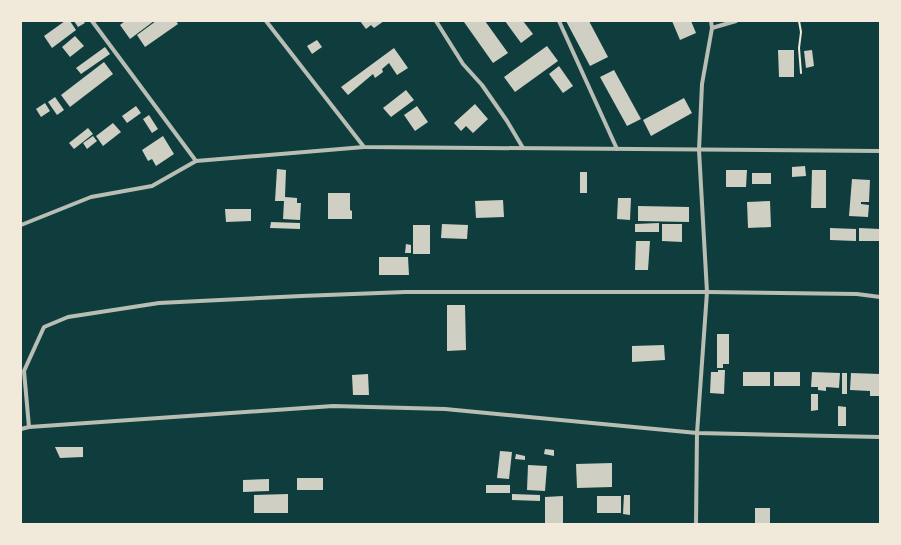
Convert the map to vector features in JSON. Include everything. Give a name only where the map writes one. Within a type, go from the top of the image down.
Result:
[{"type":"street","points":[[92,21],[196,161]]},
{"type":"street","points":[[266,21],[364,147]]},
{"type":"street","points":[[436,21],[463,64],[482,85],[507,120],[523,148]]},
{"type":"street","points":[[559,21],[617,149]]},
{"type":"street","points":[[696,524],[697,433],[707,292],[699,150],[702,84],[712,28],[711,21]]},
{"type":"street","points":[[712,28],[736,21]]},
{"type":"street","points":[[21,225],[91,197],[152,186],[196,161],[364,147],[880,151]]},
{"type":"street","points":[[30,427],[24,372],[44,327],[68,317],[158,303],[405,292],[707,292],[857,294],[880,297]]},
{"type":"street","points":[[21,429],[30,427],[333,406],[445,409],[697,433],[880,437]]},
{"type":"path","points":[[800,21],[801,32],[799,48],[801,73]]},
{"type":"building","points":[[65,21],[70,21],[76,30],[52,48],[44,36]]},
{"type":"building","points":[[74,21],[83,21],[85,23],[78,27]]},
{"type":"building","points":[[125,21],[154,21],[130,39],[120,25]]},
{"type":"building","points":[[156,21],[176,21],[178,24],[145,47],[137,35]]},
{"type":"building","points":[[360,21],[384,21],[374,28],[371,25],[366,29]]},
{"type":"building","points":[[485,21],[508,53],[493,63],[464,22]]},
{"type":"building","points":[[505,21],[523,21],[533,34],[521,43]]},
{"type":"building","points":[[566,21],[589,21],[608,57],[590,66]]},
{"type":"building","points":[[672,21],[691,21],[696,33],[680,40]]},
{"type":"building","points":[[75,36],[84,46],[70,57],[62,47]]},
{"type":"building","points":[[317,40],[322,47],[312,54],[307,46]]},
{"type":"building","points":[[547,46],[558,61],[515,92],[504,77]]},
{"type":"building","points":[[105,47],[110,54],[81,74],[76,68]]},
{"type":"building","points":[[394,48],[408,68],[397,75],[389,63],[382,69],[383,72],[375,78],[373,74],[348,95],[341,87]]},
{"type":"building","points":[[778,50],[794,50],[794,77],[779,77]]},
{"type":"building","points":[[812,50],[814,66],[806,68],[804,51]]},
{"type":"building","points":[[104,62],[113,74],[70,107],[61,95]]},
{"type":"building","points":[[559,66],[573,86],[563,93],[549,74]]},
{"type":"building","points":[[614,70],[641,119],[627,126],[600,77]]},
{"type":"building","points":[[406,90],[414,100],[391,117],[383,108]]},
{"type":"building","points":[[55,97],[64,110],[57,115],[48,102]]},
{"type":"building","points":[[684,98],[692,113],[651,136],[643,120]]},
{"type":"building","points":[[45,103],[50,111],[41,117],[36,109]]},
{"type":"building","points":[[475,104],[488,119],[473,133],[466,126],[461,131],[454,123]]},
{"type":"building","points":[[136,106],[141,113],[127,123],[122,116]]},
{"type":"building","points":[[417,106],[428,122],[415,131],[404,115]]},
{"type":"building","points":[[149,115],[158,129],[152,133],[143,119]]},
{"type":"building","points":[[113,123],[121,132],[103,146],[96,136]]},
{"type":"building","points":[[88,128],[93,134],[74,149],[69,143]]},
{"type":"building","points":[[93,136],[97,141],[87,149],[83,143]]},
{"type":"building","points":[[163,136],[174,154],[156,166],[152,159],[148,161],[142,150]]},
{"type":"building","points":[[805,166],[806,176],[792,177],[792,167]]},
{"type":"building","points":[[277,169],[286,170],[285,197],[297,198],[297,203],[301,203],[300,220],[283,219],[284,201],[275,201]]},
{"type":"building","points":[[726,170],[747,170],[746,187],[726,187]]},
{"type":"building","points":[[812,170],[826,170],[826,208],[811,208]]},
{"type":"building","points":[[580,172],[587,172],[587,193],[580,193]]},
{"type":"building","points":[[752,173],[771,173],[771,184],[752,184]]},
{"type":"building","points":[[852,179],[870,180],[869,202],[861,202],[861,204],[869,205],[868,217],[849,216]]},
{"type":"building","points":[[328,193],[350,193],[350,210],[352,211],[352,219],[328,219]]},
{"type":"building","points":[[618,198],[631,198],[630,220],[617,219]]},
{"type":"building","points":[[503,200],[504,217],[476,218],[475,201]]},
{"type":"building","points":[[770,201],[771,227],[748,228],[747,202]]},
{"type":"building","points":[[638,206],[689,207],[689,222],[638,221]]},
{"type":"building","points":[[225,209],[251,209],[251,221],[226,222]]},
{"type":"building","points":[[271,222],[300,223],[300,229],[270,228]]},
{"type":"building","points":[[659,223],[659,232],[635,232],[635,224]]},
{"type":"building","points":[[442,224],[468,225],[467,239],[441,238]]},
{"type":"building","points":[[662,224],[682,224],[682,242],[662,241]]},
{"type":"building","points":[[413,225],[430,225],[430,254],[413,254]]},
{"type":"building","points":[[830,228],[856,229],[856,241],[830,240]]},
{"type":"building","points":[[859,228],[880,229],[880,241],[859,241]]},
{"type":"building","points":[[636,241],[650,241],[648,270],[635,270]]},
{"type":"building","points":[[406,244],[411,245],[411,253],[405,253]]},
{"type":"building","points":[[379,257],[408,257],[409,275],[379,275]]},
{"type":"building","points":[[447,305],[465,305],[466,350],[447,351]]},
{"type":"building","points":[[717,334],[729,334],[729,364],[723,364],[723,368],[717,368]]},
{"type":"building","points":[[664,345],[665,360],[632,362],[632,346]]},
{"type":"building","points":[[718,370],[725,370],[724,394],[710,393],[711,372],[718,372]]},
{"type":"building","points":[[743,372],[770,372],[770,386],[743,386]]},
{"type":"building","points":[[774,372],[800,372],[800,386],[774,386]]},
{"type":"building","points":[[812,372],[840,373],[839,388],[826,387],[826,391],[818,390],[818,387],[811,387]]},
{"type":"building","points":[[842,373],[847,373],[847,394],[842,394]]},
{"type":"building","points":[[851,373],[880,374],[880,396],[870,396],[870,391],[850,390]]},
{"type":"building","points":[[368,374],[369,395],[353,395],[352,375]]},
{"type":"building","points":[[811,394],[818,394],[818,410],[811,411]]},
{"type":"building","points":[[838,406],[846,407],[846,426],[838,426]]},
{"type":"building","points":[[55,447],[83,447],[83,457],[60,458]]},
{"type":"building","points":[[545,449],[554,450],[554,456],[544,454]]},
{"type":"building","points":[[500,451],[512,452],[509,479],[497,478]]},
{"type":"building","points":[[516,454],[525,456],[525,460],[515,459]]},
{"type":"building","points":[[612,463],[612,487],[577,488],[576,464]]},
{"type":"building","points":[[528,465],[547,466],[545,491],[527,490]]},
{"type":"building","points":[[297,478],[323,478],[323,490],[297,490]]},
{"type":"building","points":[[269,479],[269,491],[243,492],[243,480]]},
{"type":"building","points":[[486,485],[510,485],[510,493],[486,493]]},
{"type":"building","points":[[288,494],[288,513],[254,513],[254,495]]},
{"type":"building","points":[[512,494],[540,495],[540,501],[512,500]]},
{"type":"building","points":[[624,495],[630,495],[630,515],[623,514]]},
{"type":"building","points":[[563,496],[563,524],[545,524],[545,497]]},
{"type":"building","points":[[597,496],[621,496],[621,513],[597,513]]},
{"type":"building","points":[[755,508],[770,508],[770,524],[755,524]]}]
